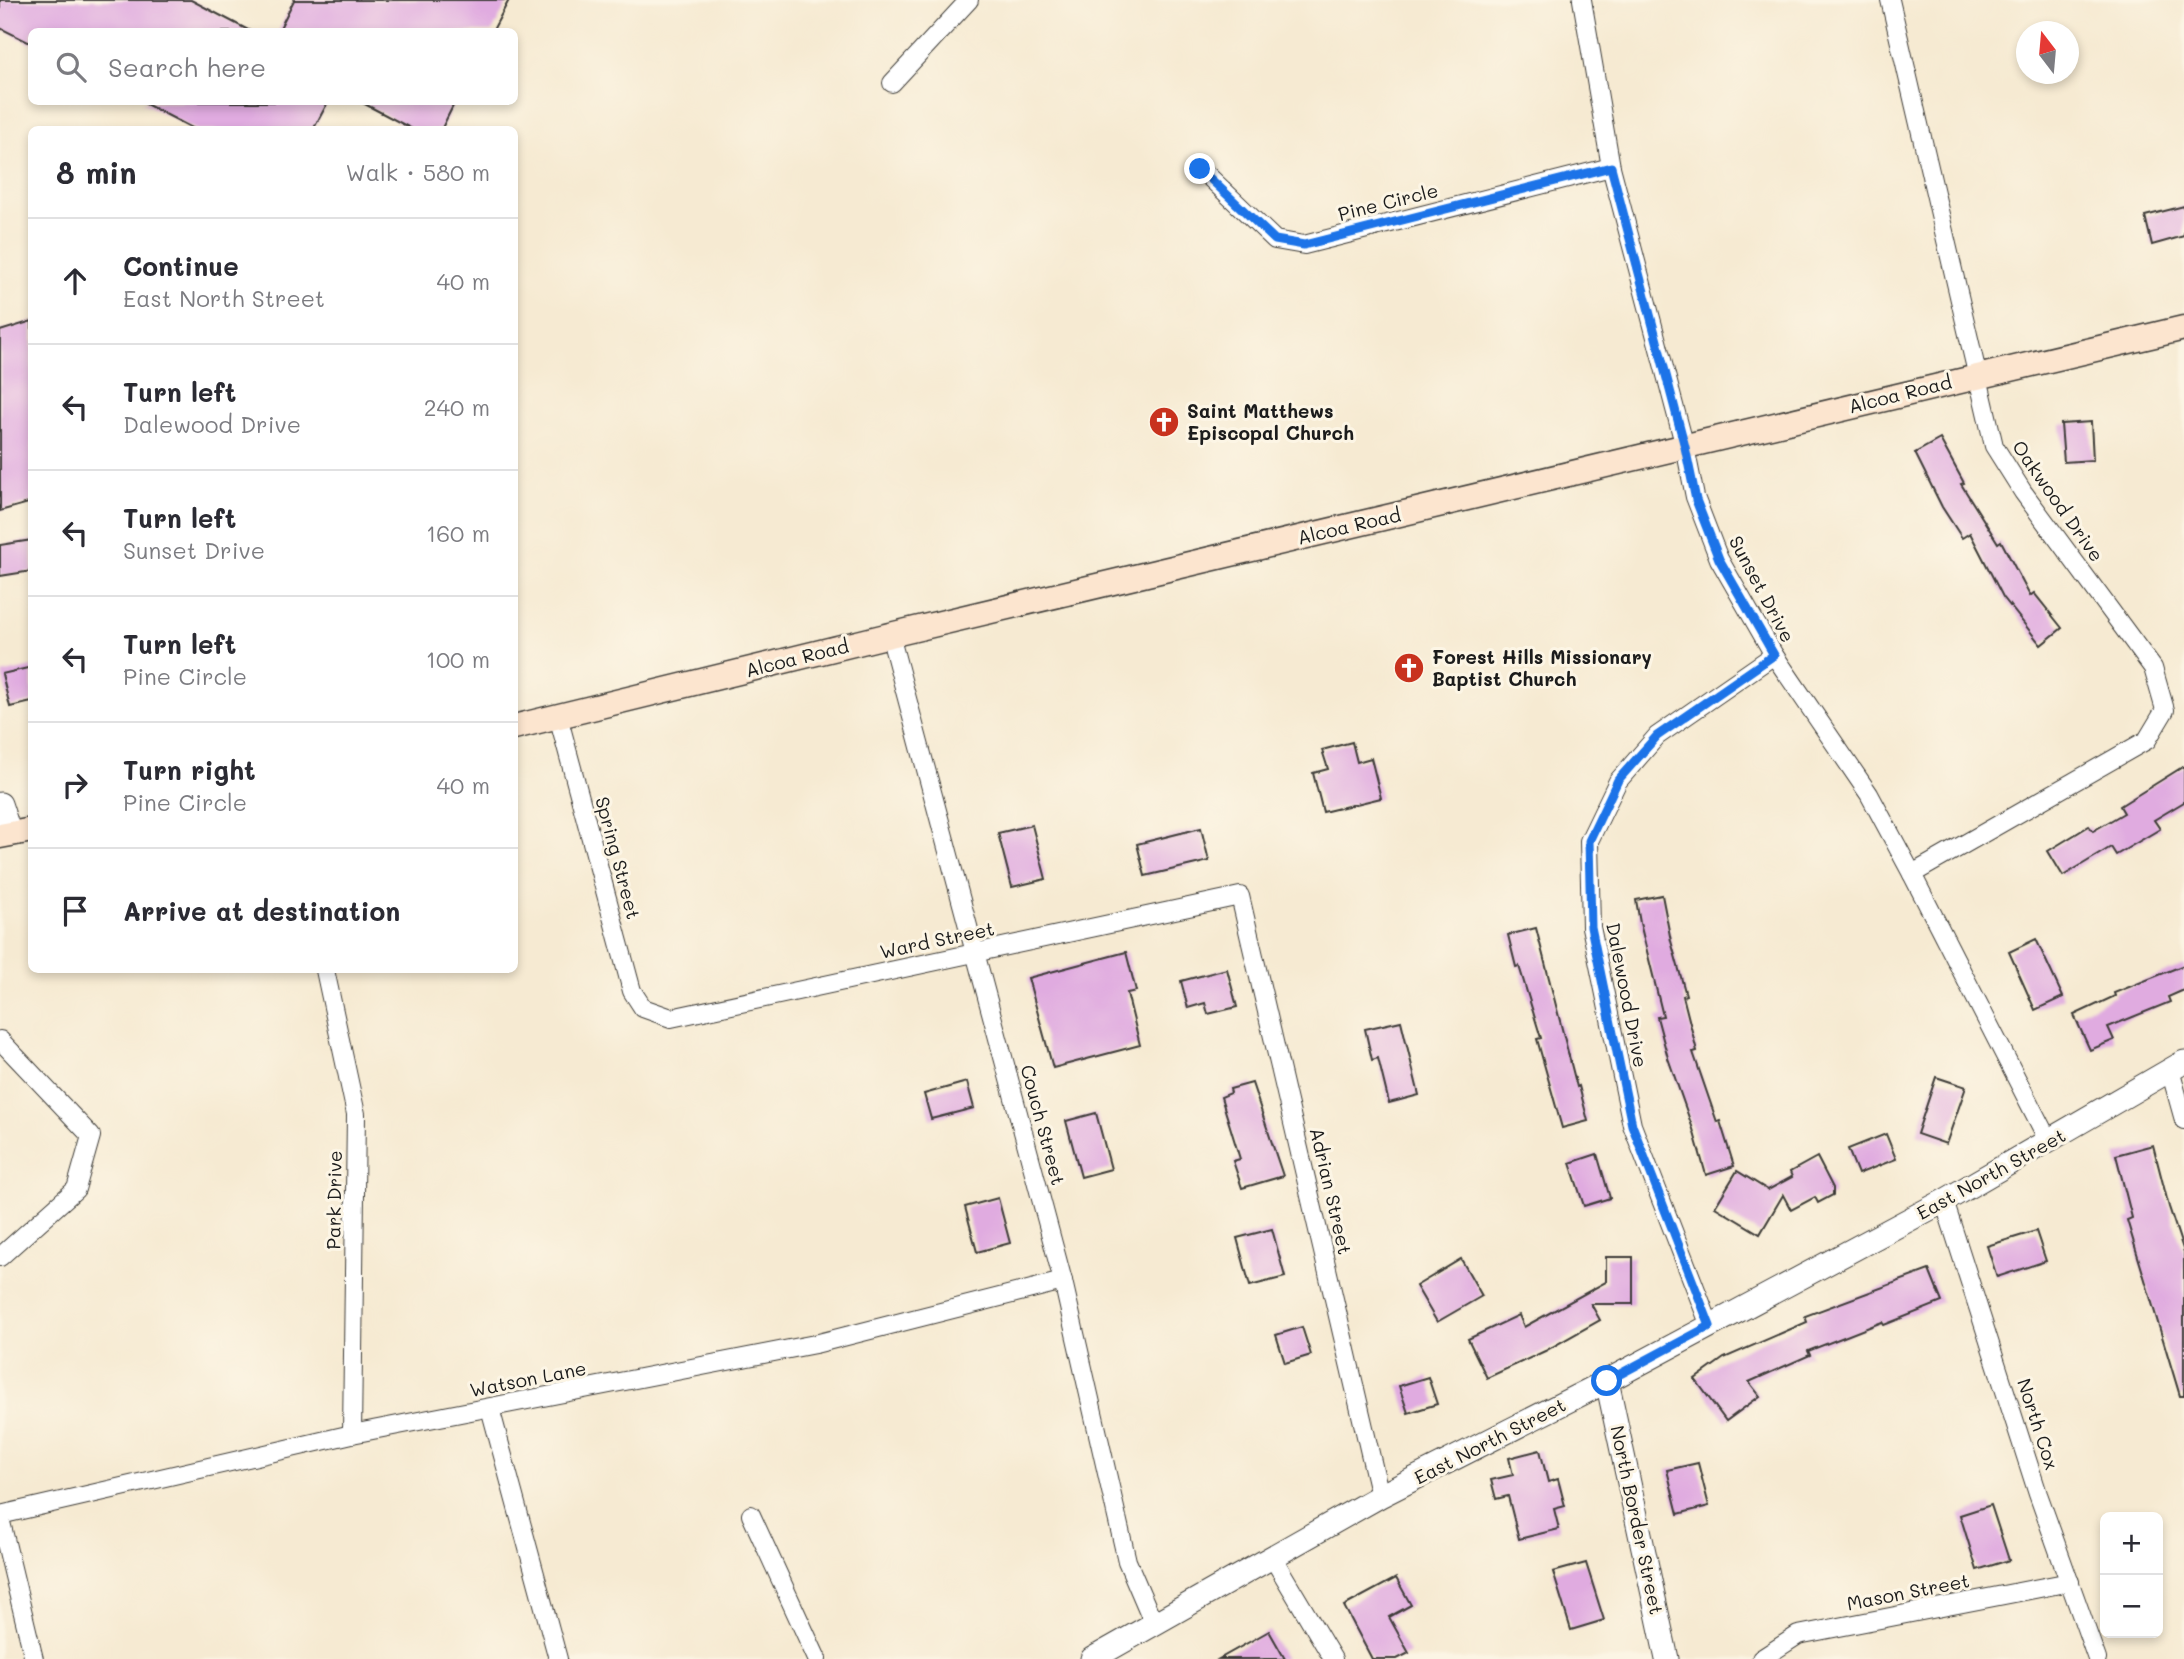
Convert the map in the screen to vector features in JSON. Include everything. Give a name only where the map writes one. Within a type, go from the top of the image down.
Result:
[{"type":"main road","name":"Alcoa Road","points":[[518,726],[2184,328]]},
{"type":"street","points":[[892,83],[969,0]]},
{"type":"street","name":"Sunset Drive","points":[[1582,0],[1611,167],[1685,447],[1696,500],[1719,559],[1774,655],[1869,794],[2049,1142]]},
{"type":"street","name":"Oakwood Drive","points":[[1890,0],[1994,446],[2023,492],[2153,668],[2165,710],[2147,740],[1912,874]]},
{"type":"street","name":"Pine Circle","points":[[1200,169],[1275,240],[1304,245],[1611,167]]},
{"type":"street","name":"Couch Street","points":[[890,635],[1063,1281],[1127,1561],[1154,1624]]},
{"type":"street","name":"Dalewood Drive","points":[[1710,1326],[1632,1125],[1591,927],[1589,841],[1618,780],[1657,736],[1774,655]]},
{"type":"street","name":"Spring Street","points":[[558,716],[632,991],[643,1007]]},
{"type":"street","points":[[0,804],[14,834]]},
{"type":"street","name":"Ward Street","points":[[643,1007],[671,1018],[1240,896]]},
{"type":"street","name":"Adrian Street","points":[[1240,896],[1380,1496]]},
{"type":"street","name":"Park Drive","points":[[326,973],[356,1114],[352,1434]]},
{"type":"street","points":[[0,1040],[91,1136],[76,1189],[0,1257]]},
{"type":"street","points":[[2177,1066],[2184,1120]]},
{"type":"street","name":"East North Street","points":[[1092,1659],[1380,1496],[1607,1381],[1944,1201],[2177,1066]]},
{"type":"street","name":"North Cox","points":[[1944,1201],[2034,1480],[2097,1659]]},
{"type":"street","name":"Watson Lane","points":[[0,1516],[352,1434],[815,1344],[1063,1281]]},
{"type":"street","name":"North Border Street","points":[[1607,1381],[1667,1659]]},
{"type":"street","points":[[490,1408],[558,1659]]},
{"type":"street","points":[[751,1515],[817,1659]]},
{"type":"street","points":[[0,1516],[34,1659]]},
{"type":"street","points":[[1273,1558],[1333,1659]]},
{"type":"street","name":"Mason Street","points":[[1761,1659],[1798,1634],[2070,1582]]},
{"type":"building","points":[[0,0],[191,0],[244,28],[28,28],[28,42],[0,28]]},
{"type":"building","points":[[294,0],[509,0],[494,28],[280,28]]},
{"type":"building","points":[[148,105],[326,105],[315,126],[188,126]]},
{"type":"building","points":[[367,105],[454,105],[443,126],[406,126]]},
{"type":"building","points":[[2184,206],[2184,236],[2152,245],[2145,216]]},
{"type":"building","points":[[28,322],[28,503],[0,511],[0,331]]},
{"type":"building","points":[[2091,422],[2093,460],[2064,462],[2061,424]]},
{"type":"building","points":[[1940,439],[1964,483],[1961,484],[1998,543],[2001,541],[2030,596],[2034,593],[2062,628],[2041,645],[2003,597],[1970,533],[1962,538],[1942,507],[1915,453]]},
{"type":"building","points":[[28,541],[28,572],[0,576],[0,545]]},
{"type":"building","points":[[28,668],[28,703],[10,707],[2,674]]},
{"type":"building","points":[[1352,742],[1357,762],[1371,758],[1381,798],[1323,812],[1313,773],[1328,769],[1322,750]]},
{"type":"building","points":[[2184,766],[2184,802],[2154,820],[2160,829],[2116,855],[2111,847],[2063,876],[2048,851],[2089,826],[2093,831],[2124,813],[2120,806]]},
{"type":"building","points":[[1032,825],[1046,879],[1012,887],[998,833]]},
{"type":"building","points":[[1201,828],[1209,861],[1145,876],[1137,844]]},
{"type":"building","points":[[1662,895],[1686,995],[1683,996],[1697,1051],[1693,1052],[1734,1166],[1706,1175],[1657,1017],[1663,1016],[1636,900]]},
{"type":"building","points":[[1536,928],[1588,1121],[1562,1128],[1537,1039],[1541,1038],[1519,966],[1516,967],[1508,935]]},
{"type":"building","points":[[2036,939],[2063,997],[2035,1010],[2009,952]]},
{"type":"building","points":[[1126,952],[1136,991],[1127,993],[1140,1045],[1053,1068],[1028,978]]},
{"type":"building","points":[[2184,965],[2184,990],[2168,997],[2170,1002],[2108,1027],[2114,1040],[2090,1050],[2074,1015],[2115,996],[2114,993]]},
{"type":"building","points":[[1227,969],[1237,1007],[1208,1014],[1205,1003],[1188,1008],[1181,981]]},
{"type":"building","points":[[1401,1021],[1419,1095],[1389,1103],[1378,1058],[1372,1060],[1365,1029]]},
{"type":"building","points":[[1936,1077],[1966,1087],[1946,1144],[1917,1134]]},
{"type":"building","points":[[967,1082],[974,1108],[931,1119],[924,1094]]},
{"type":"building","points":[[1252,1083],[1283,1176],[1242,1188],[1233,1161],[1240,1159],[1221,1097],[1231,1093],[1230,1089]]},
{"type":"building","points":[[1096,1113],[1111,1169],[1081,1177],[1066,1121]]},
{"type":"building","points":[[1886,1134],[1896,1159],[1858,1174],[1848,1149]]},
{"type":"building","points":[[2153,1145],[2184,1252],[2184,1396],[2180,1396],[2127,1220],[2132,1218],[2116,1155]]},
{"type":"building","points":[[1597,1154],[1610,1198],[1584,1206],[1570,1163]]},
{"type":"building","points":[[1817,1157],[1833,1188],[1833,1195],[1818,1203],[1815,1197],[1791,1210],[1783,1195],[1760,1234],[1715,1207],[1737,1171],[1768,1190],[1792,1177],[1790,1172]]},
{"type":"building","points":[[998,1198],[1010,1243],[977,1252],[965,1207]]},
{"type":"building","points":[[1272,1229],[1285,1277],[1250,1286],[1237,1238]]},
{"type":"building","points":[[2036,1231],[2046,1261],[1997,1277],[1987,1246]]},
{"type":"building","points":[[1606,1257],[1633,1257],[1633,1304],[1591,1304],[1600,1320],[1545,1351],[1487,1378],[1468,1339],[1519,1315],[1524,1327],[1606,1282]]},
{"type":"building","points":[[1461,1259],[1482,1296],[1437,1322],[1416,1286]]},
{"type":"building","points":[[1929,1270],[1942,1302],[1808,1351],[1810,1355],[1749,1382],[1760,1396],[1726,1421],[1695,1379],[1724,1358],[1807,1322],[1805,1316]]},
{"type":"building","points":[[1302,1327],[1311,1355],[1285,1363],[1276,1335]]},
{"type":"building","points":[[1428,1377],[1437,1404],[1408,1413],[1399,1386]]},
{"type":"building","points":[[1540,1450],[1548,1482],[1558,1479],[1565,1506],[1554,1509],[1559,1529],[1519,1539],[1508,1496],[1496,1499],[1491,1480],[1513,1475],[1509,1458]]},
{"type":"building","points":[[1698,1463],[1709,1506],[1678,1514],[1667,1470]]},
{"type":"building","points":[[1991,1505],[2009,1560],[1977,1570],[1960,1515]]},
{"type":"building","points":[[1586,1563],[1604,1620],[1571,1630],[1553,1572]]},
{"type":"building","points":[[1396,1578],[1411,1605],[1389,1617],[1409,1653],[1397,1659],[1372,1659],[1344,1606]]},
{"type":"building","points":[[1269,1631],[1285,1659],[1219,1659]]},
{"type":"place","name":"Saint Matthews Episcopal Church","points":[[1164,422]]},
{"type":"place","name":"Forest Hills Missionary Baptist Church","points":[[1409,668]]},
{"type":"route","points":[[1200,169],[1275,240],[1304,245],[1611,167],[1685,447],[1696,500],[1719,559],[1774,655],[1657,736],[1618,780],[1589,841],[1591,927],[1632,1125],[1710,1326],[1607,1381]]}]
